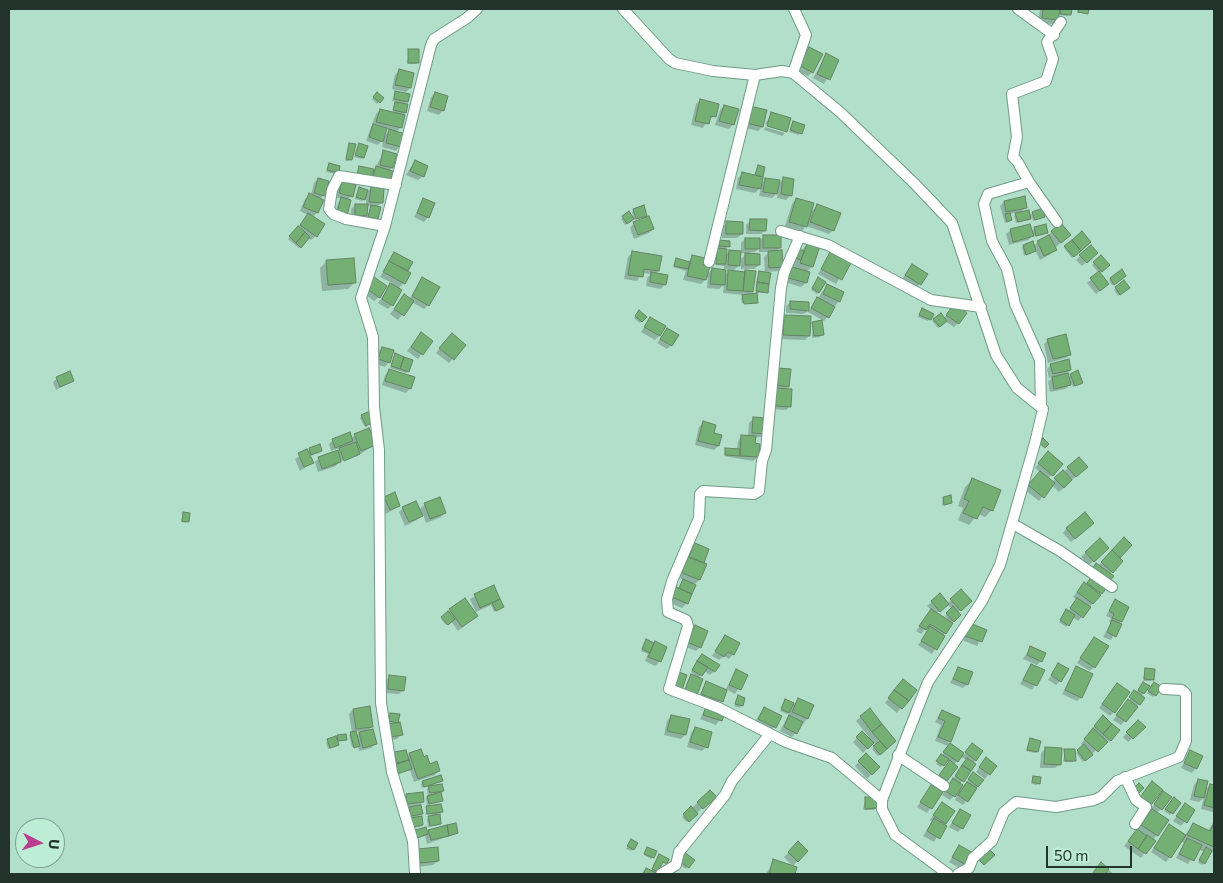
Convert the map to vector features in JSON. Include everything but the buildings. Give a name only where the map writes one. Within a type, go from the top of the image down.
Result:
[{"type":"street","points":[[415,874],[413,841],[392,772],[381,703],[379,450],[374,407],[374,340],[361,298],[385,226],[431,45],[434,39],[477,9]]},
{"type":"street","points":[[623,9],[669,59],[675,63],[713,71],[755,75],[782,71],[793,73],[840,112],[915,184],[952,223],[1001,364],[1017,388],[1041,406]]},
{"type":"street","points":[[793,73],[806,36],[794,9]]},
{"type":"street","points":[[1018,9],[1054,35]]},
{"type":"street","points":[[1057,222],[1029,182],[1018,161],[1013,157],[1017,137],[1012,94],[1046,81],[1051,71],[1052,59],[1047,42],[1054,35],[1060,22]]},
{"type":"street","points":[[709,262],[755,75]]},
{"type":"street","points":[[385,226],[346,219],[332,214],[329,209],[332,190],[339,176],[396,185]]},
{"type":"street","points":[[948,874],[895,835],[884,813],[882,800],[928,682],[988,591],[1003,558],[1043,415],[1041,406],[1040,360],[1015,304],[1007,268],[992,241],[984,204],[988,194],[1029,182]]},
{"type":"street","points":[[781,231],[828,245],[931,300],[981,307]]},
{"type":"street","points":[[800,236],[784,273],[781,288],[766,450],[762,461],[759,491],[754,494],[701,492],[698,506],[699,518],[672,581],[666,606],[669,613],[686,620],[688,626],[670,684],[670,690],[719,708],[770,734],[832,758],[882,800]]},
{"type":"street","points":[[1013,524],[1060,551],[1112,588]]},
{"type":"street","points":[[963,873],[973,858],[992,841],[1004,812],[1016,802],[1056,807],[1094,800],[1101,797],[1117,781],[1125,777],[1180,757],[1186,741],[1186,694],[1182,690],[1164,689]]},
{"type":"street","points":[[661,874],[676,865],[678,852],[725,795],[732,782],[770,734]]},
{"type":"street","points":[[898,755],[944,786]]},
{"type":"street","points":[[1125,777],[1136,800],[1146,807],[1135,824]]}]
